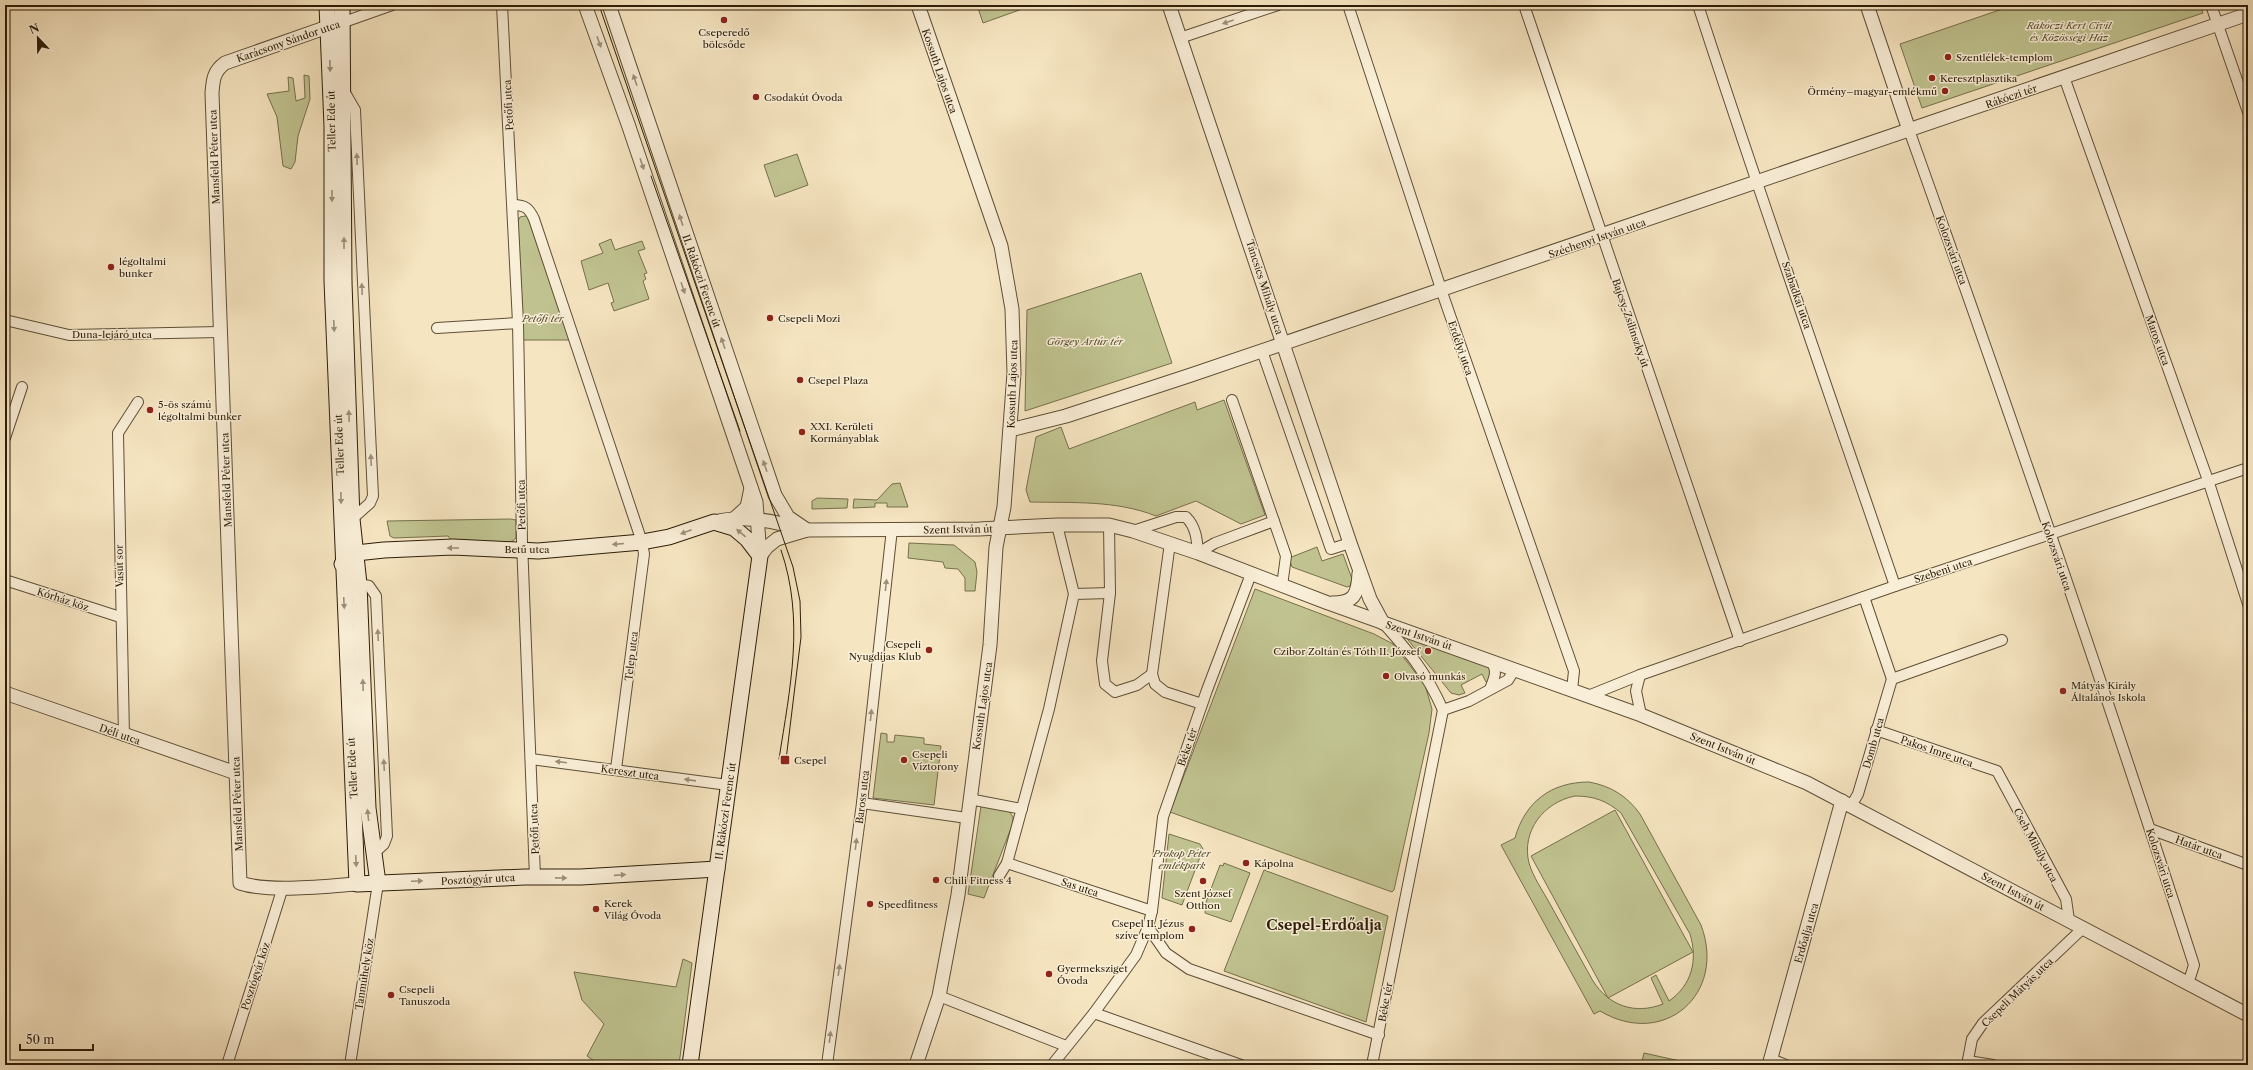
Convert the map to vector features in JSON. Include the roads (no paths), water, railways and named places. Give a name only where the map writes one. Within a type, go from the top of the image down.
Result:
[{"type":"main road","name":"Teller Ede út","points":[[327,5],[332,126],[332,281],[342,564],[357,884]]},
{"type":"main road","name":"Teller Ede út","points":[[342,5],[344,22],[344,282],[352,519],[359,584],[368,808],[372,854],[378,883]]},
{"type":"main road","points":[[714,522],[734,528],[747,538],[760,556]]},
{"type":"main road","name":"Betű utca","points":[[356,553],[384,550],[453,548],[522,550],[642,542],[669,537],[714,522]]},
{"type":"main road","points":[[342,564],[347,558],[356,553]]},
{"type":"main road","name":"II. Rákóczi Ferenc út","points":[[690,1065],[760,556]]},
{"type":"main road","name":"Posztógyár utca","points":[[357,884],[536,877],[581,878],[717,869]]},
{"type":"street","name":"Karácsony Sándor utca","points":[[214,78],[217,70],[225,63],[344,22],[378,7],[392,5]]},
{"type":"street","name":"Petőfi utca","points":[[502,5],[518,323],[522,550],[536,877]]},
{"type":"street","name":"II. Rákóczi Ferenc út","points":[[585,5],[628,124],[756,502],[764,521],[760,556]]},
{"type":"street","name":"II. Rákóczi Ferenc út","points":[[609,5],[778,503],[764,521]]},
{"type":"street","name":"Kossuth Lajos utca","points":[[916,1065],[939,996],[958,895],[969,799],[990,645],[996,547],[1000,528],[1014,402],[1014,336],[1007,273],[1001,246],[918,5]]},
{"type":"street","name":"Táncsics Mihály utca","points":[[1169,5],[1359,570],[1370,599],[1382,622]]},
{"type":"street","points":[[1180,38],[1278,5]]},
{"type":"street","name":"Erdélyi utca","points":[[1348,5],[1442,291],[1574,671],[1572,690]]},
{"type":"street","name":"Bajcsy-Zsilinszky út","points":[[1524,5],[1740,641]]},
{"type":"street","name":"Szabadkai utca","points":[[1698,5],[1756,183],[1785,261],[1894,586]]},
{"type":"street","points":[[1867,5],[1909,130]]},
{"type":"street","points":[[2211,5],[2248,112]]},
{"type":"street","points":[[2218,24],[2248,14]]},
{"type":"street","name":"Rákóczi tér","points":[[1909,130],[2218,24]]},
{"type":"street","name":"Maros utca","points":[[2064,77],[2209,483],[2248,604]]},
{"type":"street","name":"Mansfeld Péter utca","points":[[214,78],[212,93],[240,884]]},
{"type":"street","name":"Teller Ede út","points":[[344,91],[355,110],[373,496],[370,503],[352,519]]},
{"type":"street","name":"Széchenyi István utca","points":[[1284,344],[1909,130]]},
{"type":"street","name":"Kolozsvári utca","points":[[1909,130],[2050,535],[2150,829],[2194,965],[2188,984]]},
{"type":"street","points":[[513,205],[525,206],[530,211],[534,219],[642,542]]},
{"type":"street","name":"Duna-lejáró utca","points":[[5,320],[69,334],[220,332]]},
{"type":"street","points":[[437,328],[518,323]]},
{"type":"street","points":[[1010,430],[1066,416],[1284,344]]},
{"type":"street","points":[[1262,351],[1331,549],[1350,543]]},
{"type":"street","points":[[5,438],[22,387]]},
{"type":"street","points":[[1232,400],[1286,556],[1282,586]]},
{"type":"street","name":"Vasút sor","points":[[124,736],[120,617],[118,433],[138,402]]},
{"type":"street","name":"Szebeni utca","points":[[1588,696],[1640,675],[1894,586],[2209,483],[2248,468]]},
{"type":"street","points":[[735,518],[747,507],[751,496],[751,486]]},
{"type":"street","points":[[778,503],[788,517],[806,530]]},
{"type":"street","points":[[1133,531],[1176,517],[1186,517],[1192,523],[1197,537],[1198,553],[1215,543],[1274,521]]},
{"type":"street","name":"Betű utca","points":[[714,522],[735,518],[764,521]]},
{"type":"street","name":"Szent István út","points":[[764,521],[806,530],[1000,528],[1058,525],[1109,525],[1170,543],[1328,603],[1641,715],[1807,783],[2248,1015]]},
{"type":"street","points":[[999,876],[1007,863],[1049,709],[1074,594],[1058,525]]},
{"type":"street","points":[[1109,525],[1110,593],[1102,661],[1106,686],[1115,692],[1137,685],[1152,674]]},
{"type":"street","name":"Baross utca","points":[[827,1065],[862,803],[892,529]]},
{"type":"street","name":"Szent István út","points":[[760,556],[767,547],[777,539],[806,530]]},
{"type":"street","name":"Telep utca","points":[[616,769],[644,554],[642,542]]},
{"type":"street","points":[[1170,543],[1152,674],[1155,684],[1165,692],[1202,704]]},
{"type":"street","name":"Táncsics Mihály utca","points":[[1328,603],[1342,603],[1353,598],[1359,587],[1359,570]]},
{"type":"street","name":"Béke tér","points":[[1052,1065],[1094,1013],[1136,955],[1148,927],[1152,911],[1163,817],[1202,704],[1251,574]]},
{"type":"street","name":"Kórház köz","points":[[5,580],[120,617]]},
{"type":"street","points":[[1074,594],[1110,593]]},
{"type":"street","points":[[1864,597],[1892,679],[2002,640]]},
{"type":"street","points":[[1382,622],[1417,662],[1432,686],[1444,710],[1469,701],[1508,680],[1514,670]]},
{"type":"street","points":[[1490,660],[1496,667],[1495,677],[1490,689]]},
{"type":"street","points":[[1640,675],[1636,691],[1641,715]]},
{"type":"street","name":"Domb utca","points":[[1846,804],[1858,794],[1892,679]]},
{"type":"street","name":"Déli utca","points":[[6,696],[236,773]]},
{"type":"street","name":"Béke tér","points":[[1372,1065],[1444,710]]},
{"type":"street","name":"Pakos Imre utca","points":[[1876,730],[1997,771]]},
{"type":"street","name":"Kereszt utca","points":[[531,759],[616,769],[728,785]]},
{"type":"street","name":"Cseh Mihály utca","points":[[1997,771],[2066,899],[2069,920]]},
{"type":"street","points":[[969,799],[1022,809]]},
{"type":"street","points":[[862,803],[967,818]]},
{"type":"street","name":"Erdőalja utca","points":[[1770,1062],[1846,804]]},
{"type":"street","name":"Határ utca","points":[[2150,829],[2248,865]]},
{"type":"street","name":"Sas utca","points":[[1007,863],[1152,911]]},
{"type":"street","name":"Tanműhely köz","points":[[350,1065],[378,883]]},
{"type":"street","name":"Posztógyár utca","points":[[240,884],[283,888],[357,884]]},
{"type":"street","name":"Posztógyár köz","points":[[227,1065],[283,888]]},
{"type":"street","name":"Béke tér","points":[[1148,927],[1166,953],[1190,969],[1379,1034]]},
{"type":"street","name":"Csepeli Mátyás utca","points":[[1968,1063],[1972,1039],[1983,1023],[2083,928]]},
{"type":"street","points":[[939,996],[1066,1046]]},
{"type":"street","points":[[1094,1013],[1241,1065]]},
{"type":"street","points":[[1770,1062],[1786,1065]]},
{"type":"street","points":[[1968,1063],[1993,1065]]},
{"type":"tram line","points":[[599,5],[793,567],[800,601],[801,637],[786,760]]},
{"type":"tram line","points":[[651,176],[740,431]]},
{"type":"tram line","points":[[779,759],[791,680],[794,628],[788,576],[781,550]]},
{"type":"place","name":"Cseperedő bölcsőde","points":[[724,20]]},
{"type":"place","name":"Szentlélek-templom","points":[[1948,57]]},
{"type":"place","name":"Keresztplasztika","points":[[1932,78]]},
{"type":"place","name":"Örmény–magyar-emlékmű","points":[[1945,91]]},
{"type":"place","name":"Csodakút Óvoda","points":[[756,97]]},
{"type":"place","name":"légoltalmi bunker","points":[[111,267]]},
{"type":"place","name":"Csepeli Mozi","points":[[770,318]]},
{"type":"place","name":"Csepel Plaza","points":[[800,380]]},
{"type":"place","name":"5-ös számú légoltalmi bunker","points":[[150,410]]},
{"type":"place","name":"XXI. Kerületi Kormányablak","points":[[802,432]]},
{"type":"place","name":"Csepeli Nyugdíjas Klub","points":[[929,650]]},
{"type":"place","name":"Czibor Zoltán és Tóth II. József","points":[[1428,651]]},
{"type":"place","name":"Olvasó munkás","points":[[1386,676]]},
{"type":"place","name":"Mátyás Király Általános Iskola","points":[[2063,691]]},
{"type":"place","name":"Csepel","points":[[785,760]]},
{"type":"place","name":"Csepeli Víztorony","points":[[904,760]]},
{"type":"place","name":"Kápolna","points":[[1246,863]]},
{"type":"place","name":"Chili Fitness 4","points":[[936,880]]},
{"type":"place","name":"Szent József Otthon","points":[[1203,881]]},
{"type":"place","name":"Speedfitness","points":[[870,904]]},
{"type":"place","name":"Kerek Világ Óvoda","points":[[596,909]]},
{"type":"place","name":"Csepel II. Jézus szíve templom","points":[[1192,929]]},
{"type":"place","name":"Gyermeksziget Óvoda","points":[[1049,974]]},
{"type":"place","name":"Csepeli Tanuszoda","points":[[391,995]]},
{"type":"district","name":"Csepel-Erdőalja","points":[[1324,925]]},
{"type":"park label","name":"Rákóczi Kert Civil és Közösségi Ház","points":[[2069,30]]},
{"type":"park label","name":"Petőfi tér","points":[[543,318]]},
{"type":"park label","name":"Görgey Artúr tér","points":[[1085,341]]},
{"type":"park label","name":"Prokop Péter emlékpark","points":[[1182,858]]}]
